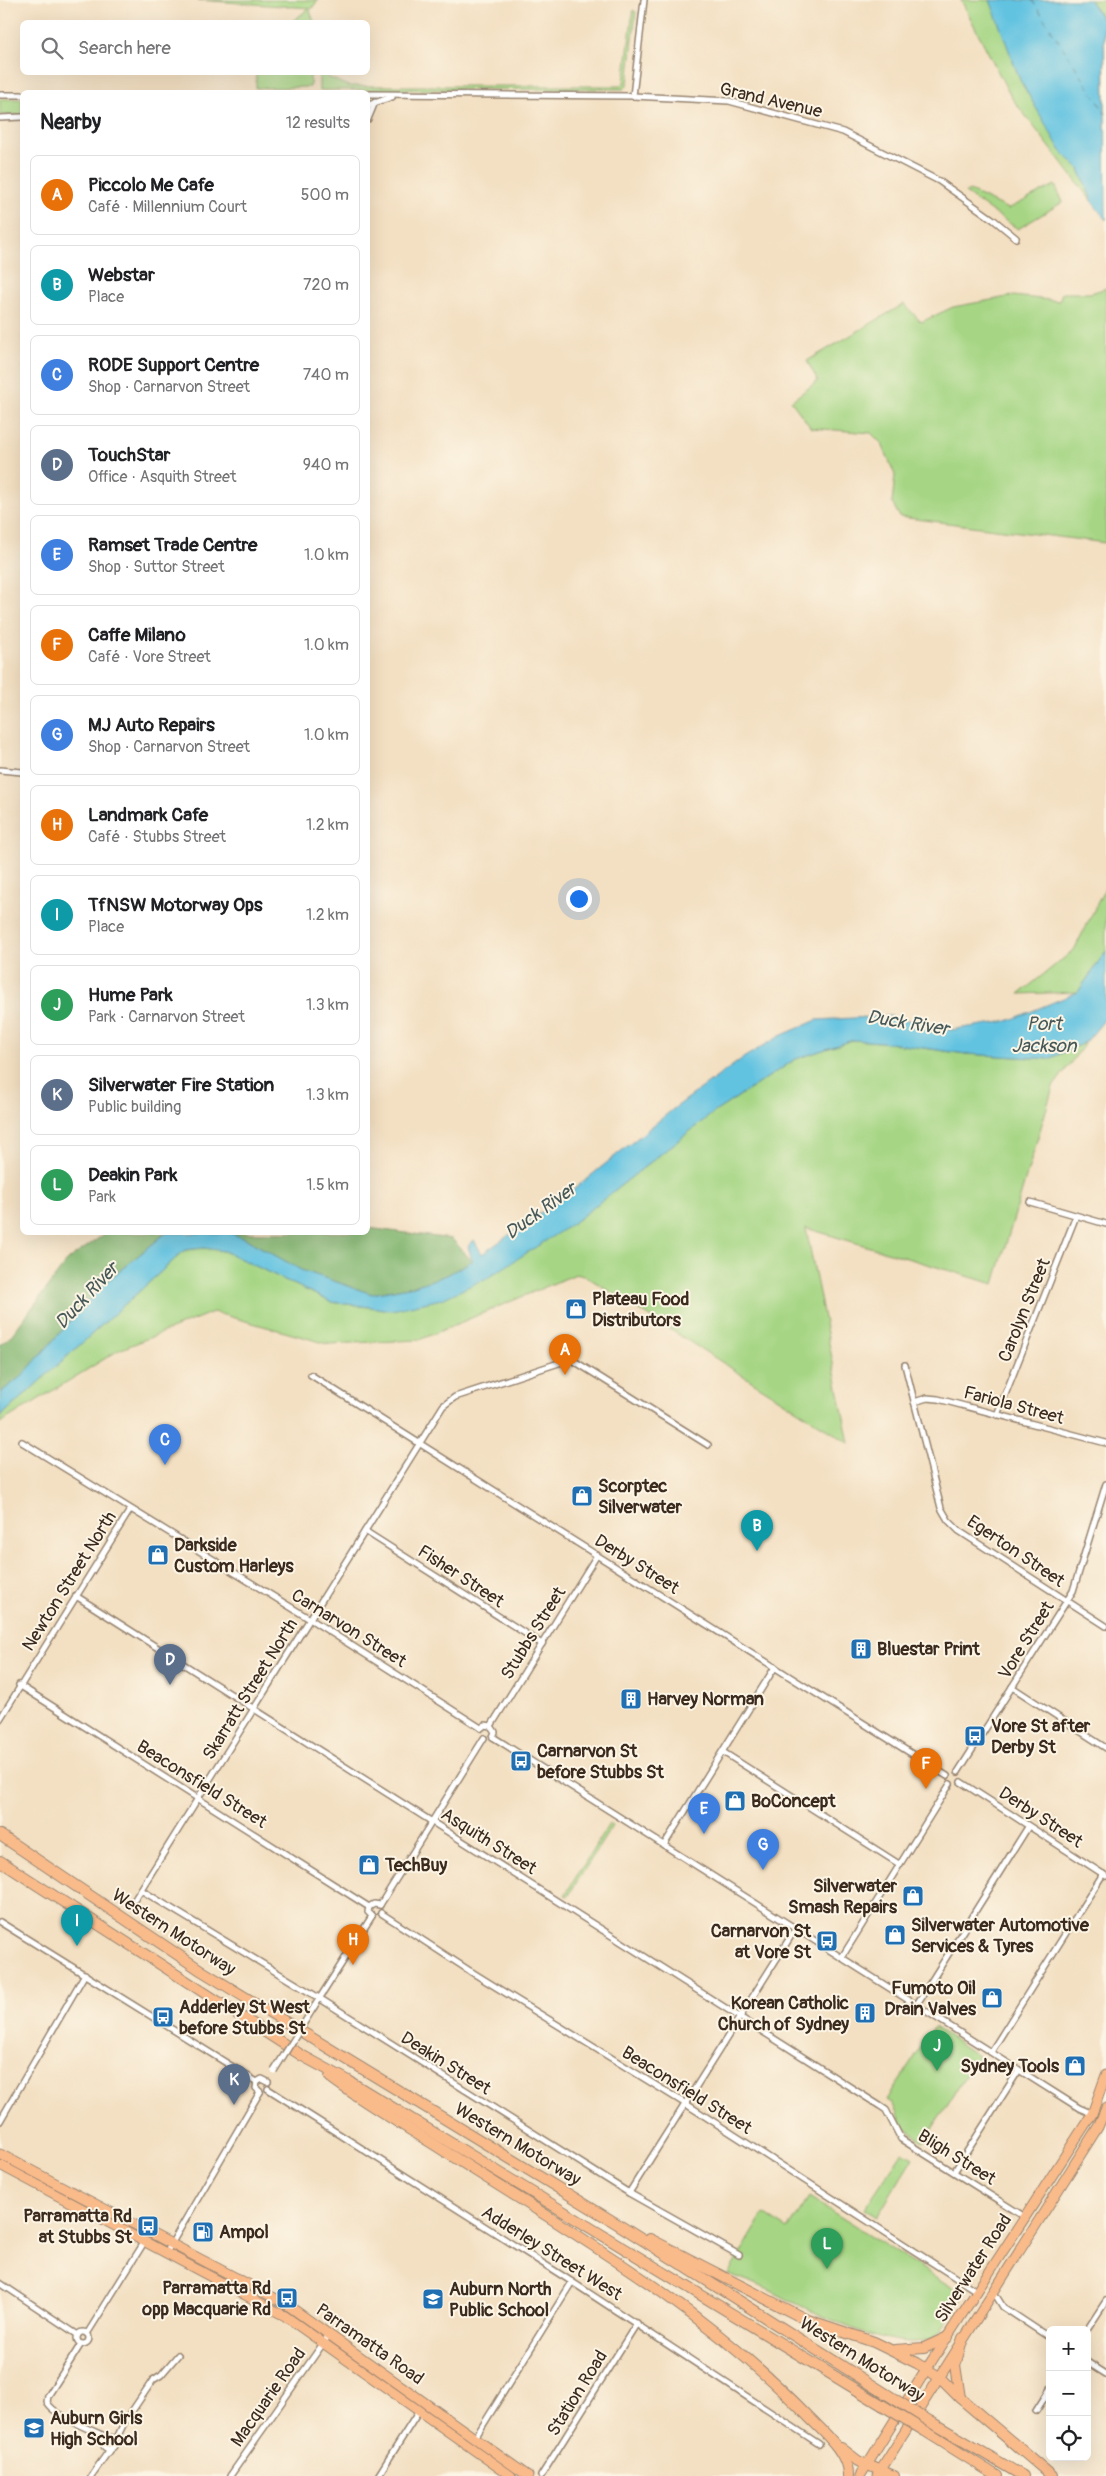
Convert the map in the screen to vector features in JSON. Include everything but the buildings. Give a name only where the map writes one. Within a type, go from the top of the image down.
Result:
[{"type":"highway","name":"Western Motorway","points":[[0,1835],[202,1971],[619,2225],[931,2422],[1023,2476]]},
{"type":"highway","name":"Western Motorway","points":[[0,1861],[302,2055],[997,2476]]},
{"type":"highway","points":[[302,2055],[342,2086],[620,2262],[678,2302],[744,2356],[832,2442],[878,2473],[894,2476]]},
{"type":"highway","name":"Silverwater Road","points":[[860,2476],[1092,2114],[1106,2076]]},
{"type":"highway","name":"Silverwater Road","points":[[878,2473],[1105,2114]]},
{"type":"highway","name":"Parramatta Road","points":[[0,2154],[281,2302],[420,2411],[511,2476]]},
{"type":"highway","name":"Parramatta Road","points":[[0,2165],[274,2309],[326,2339],[475,2438],[528,2476]]},
{"type":"highway","points":[[619,2225],[666,2245],[805,2319],[894,2350],[927,2369],[939,2377],[960,2398],[1052,2476]]},
{"type":"highway","points":[[894,2350],[924,2348],[948,2337]]},
{"type":"highway","points":[[960,2398],[955,2365],[963,2338]]},
{"type":"highway","points":[[832,2442],[846,2463],[848,2476]]},
{"type":"street","points":[[632,96],[644,0]]},
{"type":"street","name":"Grand Avenue","points":[[370,94],[632,96],[729,101],[843,132],[939,181],[1002,225],[1016,238]]},
{"type":"street","points":[[0,96],[20,95]]},
{"type":"street","name":"Grand Avenue","points":[[370,104],[400,95]]},
{"type":"street","points":[[370,112],[378,101]]},
{"type":"street","points":[[0,118],[20,117]]},
{"type":"street","points":[[0,770],[20,772]]},
{"type":"street","points":[[1030,1202],[1106,1224]]},
{"type":"street","name":"Carolyn Street","points":[[997,1415],[1076,1216]]},
{"type":"street","name":"Skarratt Street North","points":[[135,1899],[443,1406],[455,1397],[572,1359],[708,1445]]},
{"type":"street","name":"Egerton Street","points":[[904,1365],[942,1508],[948,1520],[959,1531],[1106,1626]]},
{"type":"street","name":"Derby Street","points":[[311,1375],[948,1776]]},
{"type":"street","name":"Fariola Street","points":[[914,1402],[933,1398],[1106,1443]]},
{"type":"street","name":"Carnarvon Street","points":[[22,1442],[310,1619],[481,1728]]},
{"type":"street","name":"Vore Street","points":[[958,1772],[1077,1581],[1106,1484]]},
{"type":"street","name":"Newton Street North","points":[[0,1719],[130,1510]]},
{"type":"street","name":"Fisher Street","points":[[365,1531],[542,1644]]},
{"type":"street","name":"Stubbs Street","points":[[492,1726],[598,1555]]},
{"type":"street","name":"Asquith Street","points":[[76,1596],[886,2110]]},
{"type":"street","points":[[664,1845],[775,1667]]},
{"type":"street","name":"Beaconsfield Street","points":[[20,1685],[369,1907]]},
{"type":"street","points":[[1012,1688],[1106,1748]]},
{"type":"street","points":[[484,1738],[481,1735],[481,1728],[484,1725],[492,1726],[494,1732],[492,1737]]},
{"type":"street","points":[[380,1905],[374,1904],[369,1907],[368,1912],[372,1916],[378,1916],[381,1913],[380,1905],[431,1820],[484,1738],[492,1737],[1019,2070],[1092,2114],[1105,2114]]},
{"type":"street","points":[[723,1752],[899,1864]]},
{"type":"street","points":[[842,1957],[950,1784],[948,1776],[952,1772],[958,1772],[961,1776],[961,1782],[956,1786],[950,1784]]},
{"type":"street","name":"Derby Street","points":[[961,1782],[1104,1875]]},
{"type":"street","points":[[917,2004],[1028,1827]]},
{"type":"street","points":[[991,2052],[1104,1875]]},
{"type":"street","name":"Deakin Street","points":[[141,1890],[319,1998],[628,2193],[739,2255]]},
{"type":"street","name":"Beaconsfield Street","points":[[381,1913],[470,1971],[686,2104],[978,2292]]},
{"type":"street","points":[[257,2082],[256,2088],[260,2092],[266,2092],[268,2082],[274,2071],[372,1916]]},
{"type":"street","points":[[0,1922],[257,2082]]},
{"type":"street","points":[[628,2193],[796,1928]]},
{"type":"street","points":[[0,2121],[85,1974]]},
{"type":"street","points":[[954,2172],[1019,2070]]},
{"type":"street","points":[[257,2082],[262,2079],[268,2082]]},
{"type":"street","name":"Adderley Street West","points":[[268,2089],[572,2282],[819,2444]]},
{"type":"street","points":[[166,2253],[260,2092]]},
{"type":"street","name":"Bligh Street","points":[[886,2110],[901,2139],[1025,2217]]},
{"type":"street","points":[[115,2442],[109,2437],[88,2430],[49,2407],[47,2402],[48,2396],[81,2344],[88,2340],[87,2334],[145,2241]]},
{"type":"street","points":[[475,2438],[572,2282]]},
{"type":"street","points":[[0,2283],[78,2335]]},
{"type":"street","points":[[993,2291],[1003,2307],[1046,2335]]},
{"type":"street","points":[[1090,2326],[1106,2301]]},
{"type":"street","name":"Station Road","points":[[541,2476],[637,2324]]},
{"type":"street","points":[[78,2335],[82,2332],[87,2334]]},
{"type":"street","points":[[78,2335],[77,2340],[81,2344]]},
{"type":"street","name":"Macquarie Road","points":[[230,2476],[326,2339]]},
{"type":"street","points":[[91,2476],[99,2462],[115,2442],[124,2423],[153,2380],[161,2375],[178,2354]]},
{"type":"street","points":[[1091,2365],[1106,2374]]},
{"type":"street","points":[[1036,2411],[1046,2395]]},
{"type":"street","points":[[378,2476],[420,2411]]},
{"type":"street","points":[[99,2462],[103,2444],[124,2423]]},
{"type":"street","points":[[88,2430],[103,2444],[111,2448]]},
{"type":"green space","points":[[198,0],[318,0],[310,11],[313,20],[294,20],[310,8]]},
{"type":"green space","points":[[961,0],[991,0],[1020,80],[1061,150],[1079,169],[1093,203],[1011,97]]},
{"type":"green space","points":[[1090,0],[1106,0],[1106,25],[1104,22]]},
{"type":"green space","points":[[633,10],[636,12],[628,83],[624,89],[319,90],[319,75],[323,75],[348,86],[621,86],[624,83]]},
{"type":"green space","points":[[256,75],[310,75],[310,87],[256,88]]},
{"type":"green space","points":[[0,99],[20,99],[20,115],[0,115]]},
{"type":"green space","points":[[1055,185],[1063,202],[1018,229],[965,193],[970,191],[1008,209]]},
{"type":"green space","points":[[1106,288],[1106,543],[900,517],[892,503],[895,475],[882,444],[871,433],[811,428],[791,401],[818,381],[807,361],[904,304],[921,322],[953,307],[1013,296],[1059,301],[1062,293],[1091,293]]},
{"type":"green space","points":[[1106,886],[1106,951],[1078,992],[1019,994],[1074,950]]},
{"type":"green space","points":[[853,1040],[966,1054],[1049,1059],[1086,1042],[1053,1087],[994,1284],[806,1228],[849,1443],[605,1288],[587,1277],[576,1274],[419,1340],[328,1344],[213,1312],[119,1350],[0,1423],[0,1417],[185,1250],[204,1248],[224,1251],[331,1302],[392,1310],[572,1224],[713,1113],[796,1059]]},
{"type":"green space","points":[[370,1228],[452,1239],[472,1261],[447,1275],[414,1286],[372,1294],[301,1270],[235,1235],[370,1235]]},
{"type":"green space","points":[[103,1235],[164,1235],[101,1286],[23,1375],[0,1393],[0,1345],[10,1337],[68,1260]]},
{"type":"green space","points":[[609,1824],[612,1826],[568,1896],[565,1895]]},
{"type":"green space","points":[[934,2027],[978,2056],[924,2142],[905,2128],[892,2103],[887,2100]]},
{"type":"green space","points":[[902,2152],[913,2158],[877,2217],[864,2209]]},
{"type":"green space","points":[[809,2197],[964,2295],[936,2335],[932,2338],[916,2342],[897,2341],[875,2336],[851,2328],[766,2289],[728,2274],[764,2214],[788,2229]]},
{"type":"water","points":[[990,0],[1090,0],[1104,22],[1106,220],[1093,203],[1079,169],[1061,151],[1020,80]]},
{"type":"water","name":"Port Jackson","points":[[1106,951],[1106,1018],[1086,1042],[1049,1059],[966,1054],[853,1040],[796,1059],[713,1113],[572,1224],[489,1277],[442,1299],[392,1310],[331,1302],[224,1251],[204,1248],[185,1250],[0,1417],[0,1393],[23,1375],[101,1286],[164,1235],[235,1235],[301,1270],[372,1294],[414,1286],[447,1275],[472,1261],[468,1246],[474,1240],[482,1254],[573,1190],[672,1110],[743,1058],[780,1036],[817,1020],[890,1016],[950,1030],[1008,1021],[1078,992]]},
{"type":"ferry route","points":[[1032,0],[1106,114]]},
{"type":"place","name":"Plateau Food Distributors","points":[[576,1309]]},
{"type":"place","name":"Piccolo Me Cafe","points":[[565,1375]]},
{"type":"place","name":"RODE Support Centre","points":[[165,1465]]},
{"type":"place","name":"Scorptec Silverwater","points":[[582,1496]]},
{"type":"place","name":"Webstar","points":[[757,1551]]},
{"type":"place","name":"Darkside Custom Harleys","points":[[158,1555]]},
{"type":"place","name":"Bluestar Print","points":[[861,1649]]},
{"type":"place","name":"TouchStar","points":[[170,1685]]},
{"type":"place","name":"Harvey Norman","points":[[631,1699]]},
{"type":"place","name":"Vore St after Derby St","points":[[975,1736]]},
{"type":"place","name":"Carnarvon St before Stubbs St","points":[[521,1761]]},
{"type":"place","name":"Caffe Milano","points":[[926,1789]]},
{"type":"place","name":"BoConcept","points":[[735,1801]]},
{"type":"place","name":"Ramset Trade Centre","points":[[704,1834]]},
{"type":"place","name":"TechBuy","points":[[369,1865]]},
{"type":"place","name":"MJ Auto Repairs","points":[[763,1870]]},
{"type":"place","name":"Silverwater Smash Repairs","points":[[913,1896]]},
{"type":"place","name":"Silverwater Automotive Services & Tyres","points":[[895,1935]]},
{"type":"place","name":"Carnarvon St at Vore St","points":[[827,1941]]},
{"type":"place","name":"TfNSW Motorway Ops","points":[[77,1946]]},
{"type":"place","name":"Landmark Cafe","points":[[353,1965]]},
{"type":"place","name":"Fumoto Oil Drain Valves","points":[[992,1998]]},
{"type":"place","name":"Korean Catholic Church of Sydney","points":[[865,2013]]},
{"type":"place","name":"Adderley St West before Stubbs St","points":[[163,2017]]},
{"type":"place","name":"Sydney Tools","points":[[1075,2066]]},
{"type":"place","name":"Hume Park","points":[[937,2071]]},
{"type":"place","name":"Silverwater Fire Station","points":[[234,2105]]},
{"type":"place","name":"Parramatta Rd at Stubbs St","points":[[148,2226]]},
{"type":"place","name":"Ampol","points":[[203,2232]]},
{"type":"place","name":"Deakin Park","points":[[827,2269]]},
{"type":"place","name":"Parramatta Rd opp Macquarie Rd","points":[[287,2298]]},
{"type":"place","name":"Auburn North Public School","points":[[433,2299]]},
{"type":"place","name":"Auburn Girls High School","points":[[34,2428]]},
{"type":"water label","name":"Duck River","points":[[908,1022]]},
{"type":"water label","name":"Duck River","points":[[540,1210]]},
{"type":"water label","name":"Duck River","points":[[86,1295]]}]
